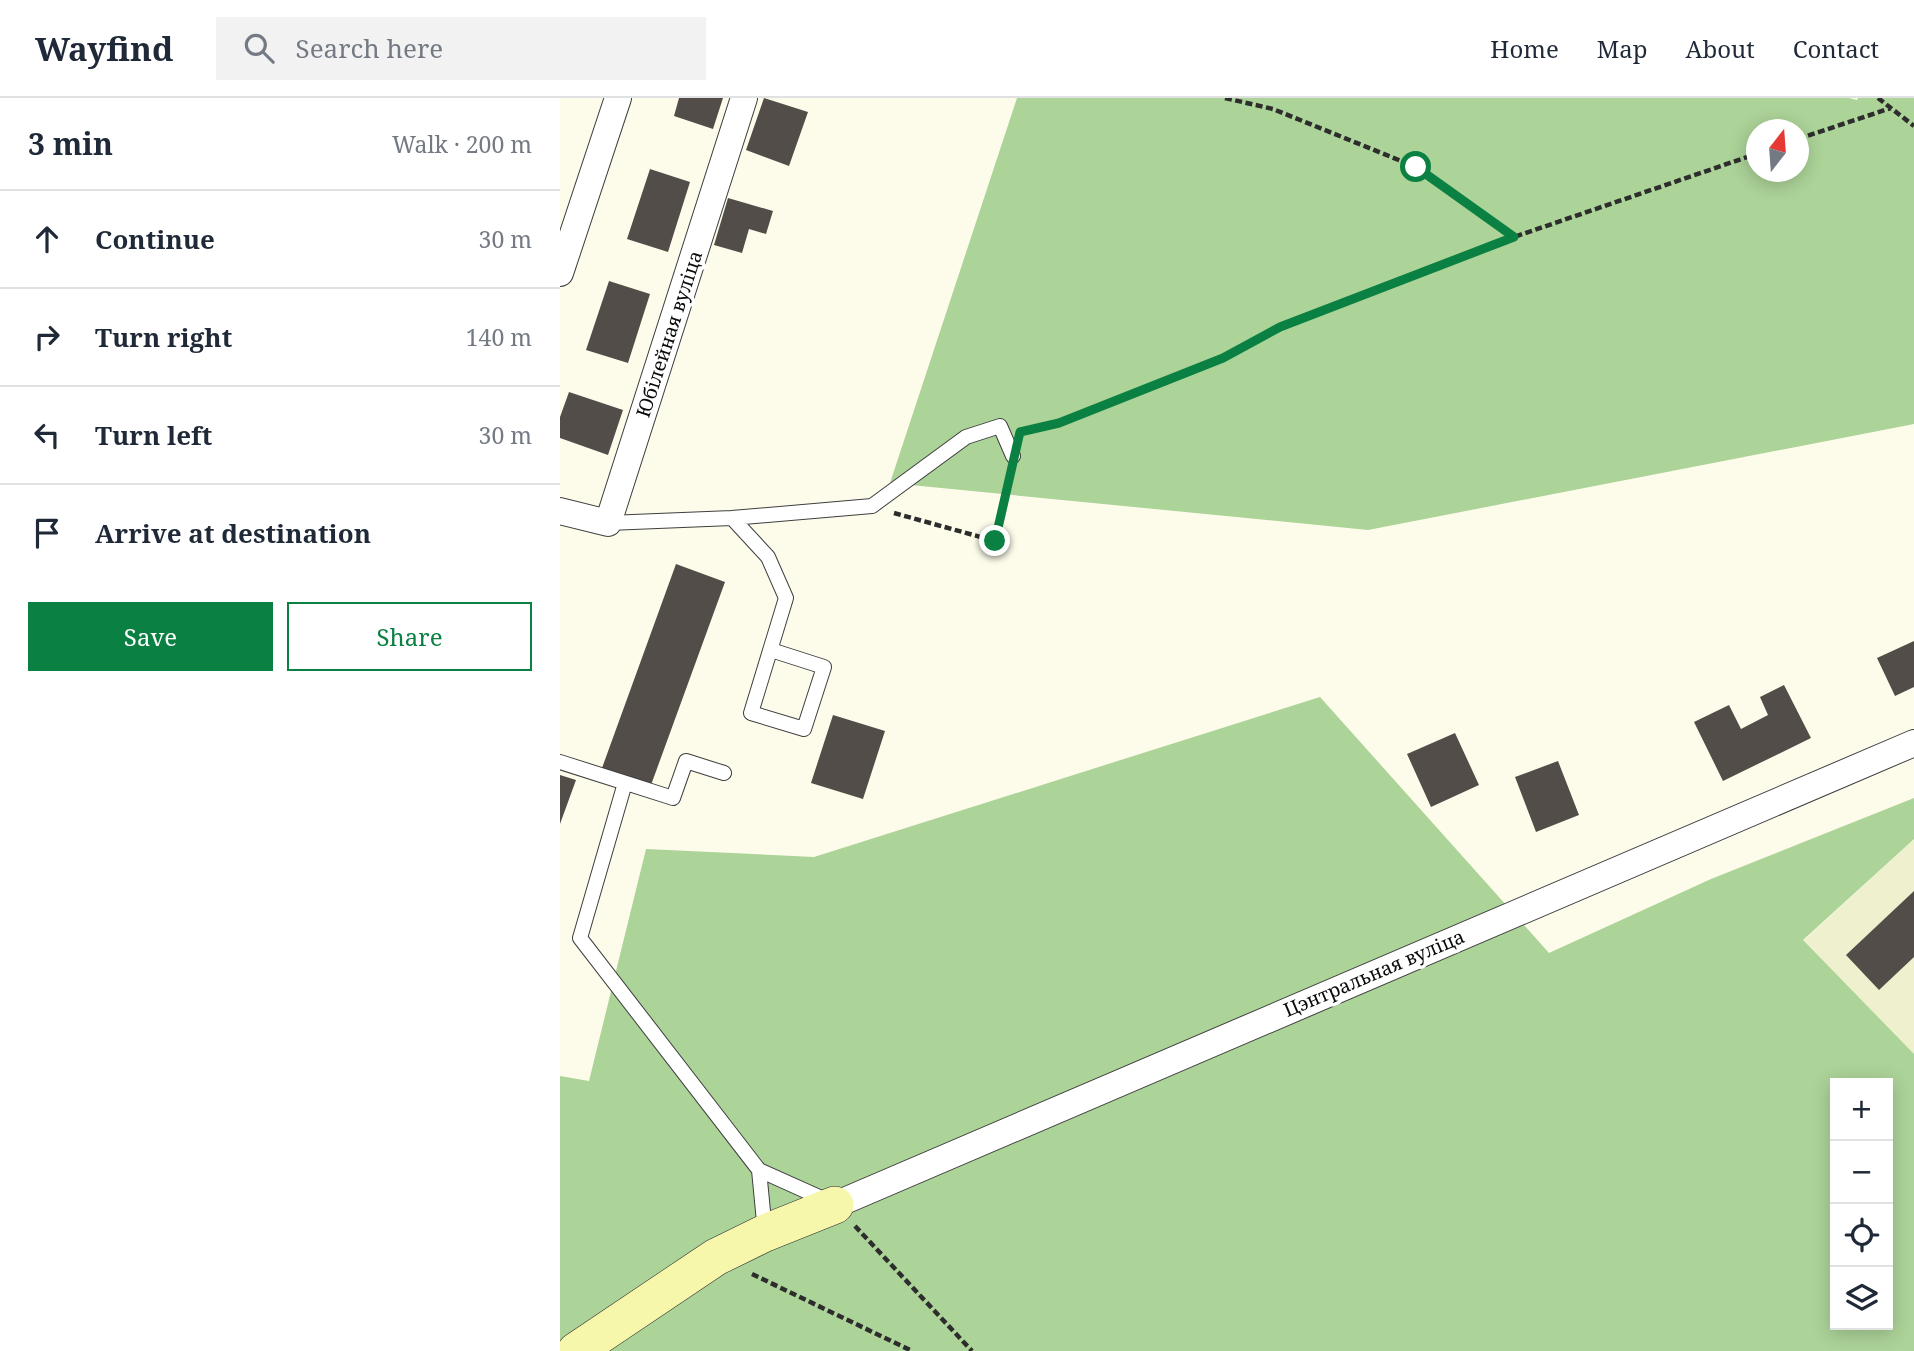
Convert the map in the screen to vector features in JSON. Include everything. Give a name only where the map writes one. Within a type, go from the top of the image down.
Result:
[{"type":"street","points":[[560,273],[618,98]]},
{"type":"street","name":"Юбілейная вуліца","points":[[608,523],[744,98]]},
{"type":"street","points":[[560,511],[608,523]]},
{"type":"street","name":"Цэнтральная вуліца","points":[[835,1205],[1914,743]]},
{"type":"street","points":[[576,1351],[716,1257],[765,1233],[835,1205]]},
{"type":"lane","points":[[608,523],[732,518],[872,506],[966,437],[1000,426],[1013,456]]},
{"type":"lane","points":[[732,518],[768,557],[786,598],[751,713],[804,729],[824,667],[771,650]]},
{"type":"lane","points":[[560,762],[673,799],[686,761],[724,773]]},
{"type":"lane","points":[[625,783],[580,938],[759,1170],[835,1205]]},
{"type":"lane","points":[[759,1170],[765,1233]]},
{"type":"path","points":[[1225,98],[1273,109],[1416,167],[1514,237]]},
{"type":"path","points":[[1878,98],[1914,126]]},
{"type":"path","points":[[1809,135],[1891,108]]},
{"type":"path","points":[[872,506],[995,541],[1020,432],[1072,418],[1223,358],[1280,327],[1514,237],[1746,157]]},
{"type":"path","points":[[835,1205],[972,1351]]},
{"type":"path","points":[[716,1257],[912,1351]]},
{"type":"green space","points":[[1017,98],[1914,98],[1914,424],[1368,530],[890,483]]},
{"type":"green space","points":[[1320,697],[1549,953],[1711,879],[1914,798],[1914,839],[1803,940],[1914,1054],[1914,1351],[560,1351],[560,1076],[589,1081],[646,849],[814,857]]},
{"type":"green space","points":[[1914,839],[1914,1054],[1803,941]]},
{"type":"building","points":[[679,98],[723,98],[713,129],[674,116]]},
{"type":"building","points":[[764,98],[808,112],[789,166],[746,150]]},
{"type":"building","points":[[650,169],[690,182],[668,252],[627,239]]},
{"type":"building","points":[[728,198],[773,211],[766,234],[749,229],[742,253],[714,245]]},
{"type":"building","points":[[609,281],[650,294],[628,363],[586,350]]},
{"type":"building","points":[[569,392],[623,410],[608,455],[560,438],[560,417]]},
{"type":"building","points":[[676,564],[725,582],[651,785],[602,768]]},
{"type":"building","points":[[1914,641],[1914,687],[1895,696],[1877,658]]},
{"type":"building","points":[[1784,685],[1811,738],[1723,781],[1694,722],[1729,705],[1741,729],[1768,715],[1760,697]]},
{"type":"building","points":[[833,715],[885,731],[863,799],[811,783]]},
{"type":"building","points":[[1455,733],[1479,785],[1431,807],[1407,754]]},
{"type":"building","points":[[1558,761],[1579,815],[1536,832],[1515,777]]},
{"type":"building","points":[[560,775],[576,780],[560,824]]},
{"type":"building","points":[[1914,891],[1914,957],[1879,990],[1846,955]]},
{"type":"route","points":[[995,541],[1020,432],[1059,423],[1223,358],[1280,327],[1514,237],[1416,167]]}]
